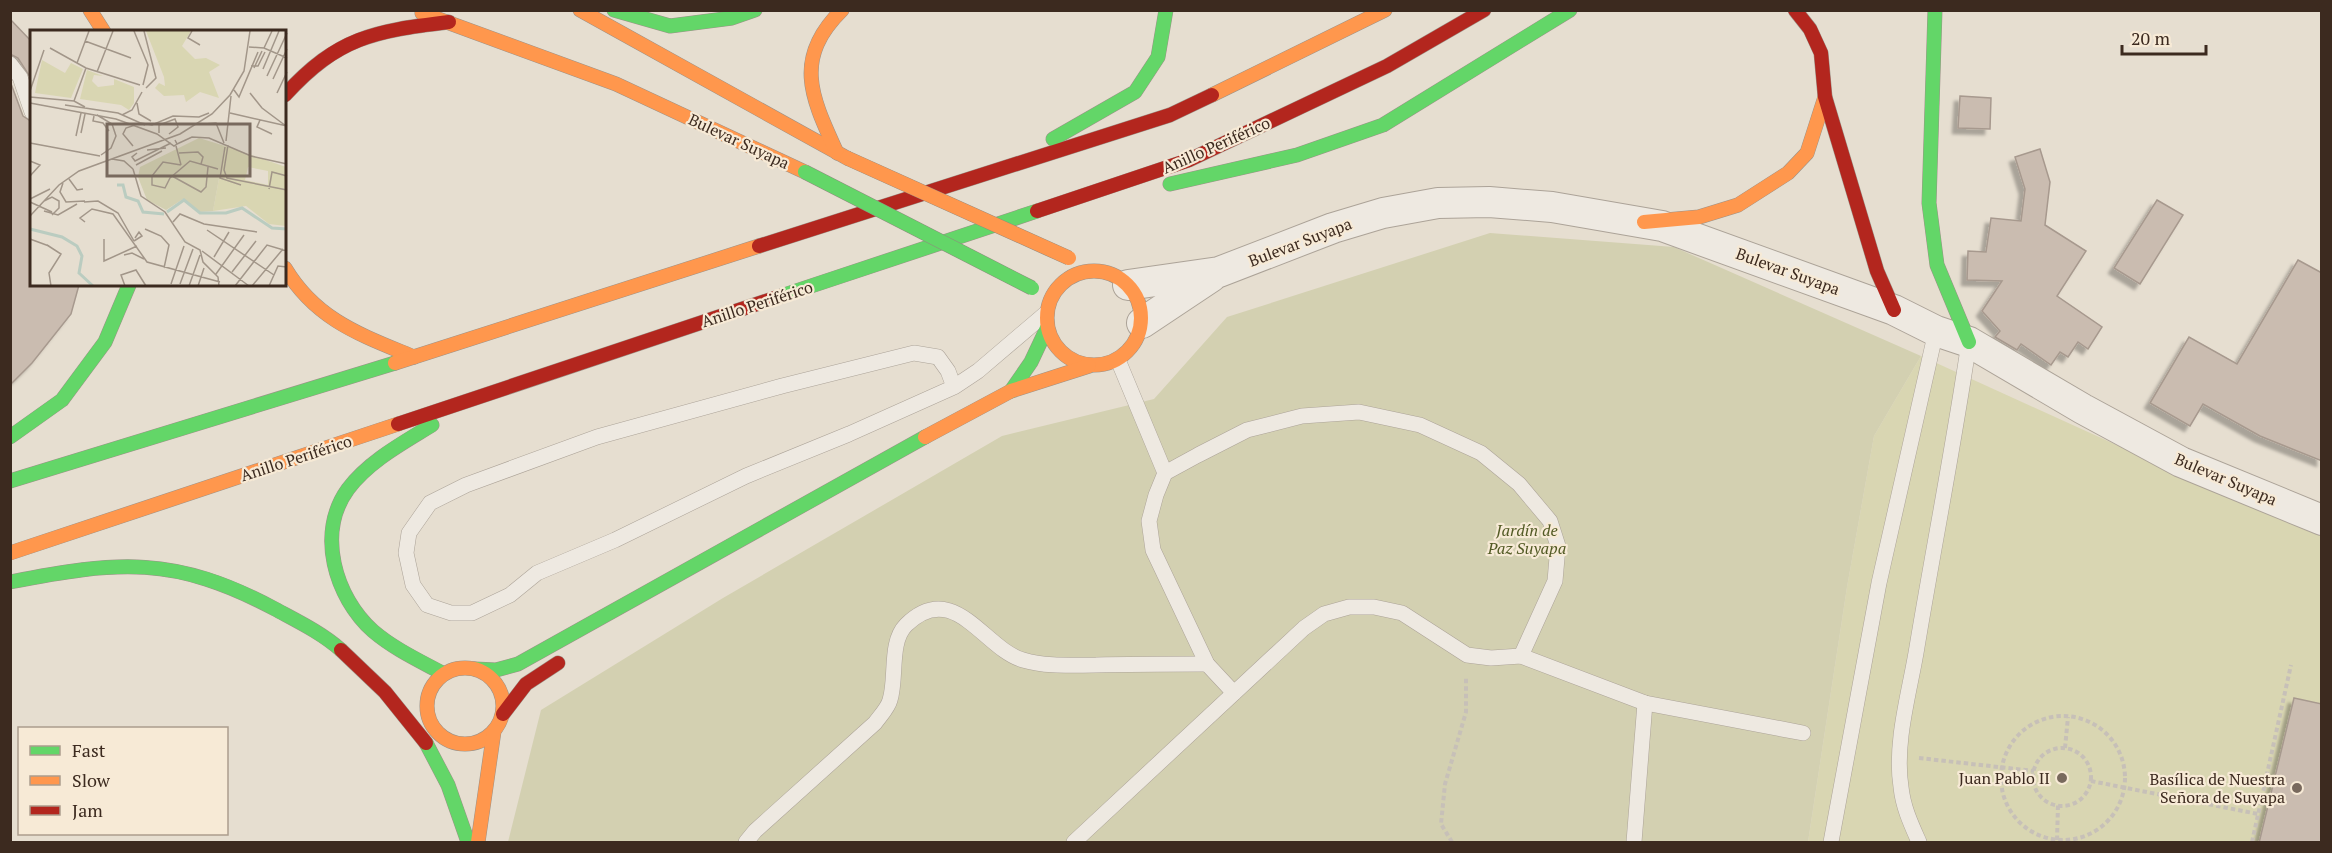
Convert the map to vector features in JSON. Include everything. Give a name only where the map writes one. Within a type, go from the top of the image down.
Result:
[{"type":"main road","points":[[90,10],[103,30]]},
{"type":"main road","name":"Bulevar Suyapa","points":[[415,10],[616,84],[805,172],[1032,288],[1048,313]]},
{"type":"main road","name":"Bulevar Suyapa","points":[[580,10],[842,156],[1097,271]]},
{"type":"main road","points":[[614,10],[670,26],[732,18],[755,10]]},
{"type":"main road","points":[[842,10],[818,42],[810,76],[818,107],[842,156]]},
{"type":"main road","points":[[990,175],[1135,92],[1158,57],[1166,10]]},
{"type":"main road","points":[[10,481],[414,357],[990,175],[1170,115],[1385,10]]},
{"type":"main road","name":"Anillo Periférico","points":[[10,553],[1189,160],[1387,66],[1484,10]]},
{"type":"main road","points":[[1053,206],[1186,181],[1297,155],[1383,125],[1570,10]]},
{"type":"main road","points":[[1795,10],[1810,29],[1821,53],[1825,97],[1877,271],[1894,310]]},
{"type":"main road","points":[[1935,10],[1929,130],[1929,203],[1937,265],[1969,342]]},
{"type":"main road","points":[[286,94],[305,71],[340,46],[376,31],[448,22]]},
{"type":"main road","points":[[1644,222],[1699,217],[1738,205],[1788,173],[1807,153],[1825,97]]},
{"type":"main road","points":[[286,270],[300,292],[332,319],[375,341],[414,357]]},
{"type":"main road","points":[[494,731],[482,741],[467,744],[452,742],[439,734],[430,722],[426,709],[428,695],[434,683],[444,674],[459,668],[496,670],[518,664],[849,478],[1011,391],[1089,366],[1104,365],[1118,360],[1138,338],[1142,323],[1136,296],[1128,285],[1119,277],[1097,271],[1083,272],[1070,278],[1048,313],[1031,362],[1011,391]]},
{"type":"main road","points":[[10,437],[62,400],[105,342],[129,286]]},
{"type":"main road","points":[[1048,313],[1053,342],[1074,362],[1089,366]]},
{"type":"main road","points":[[444,674],[404,654],[372,630],[349,602],[337,575],[332,548],[332,525],[341,500],[372,465],[469,400]]},
{"type":"main road","points":[[818,513],[838,501],[847,491],[849,478]]},
{"type":"main road","points":[[10,582],[77,570],[123,565],[158,568],[202,577],[268,604],[337,646],[395,704],[426,743],[440,768],[468,843]]},
{"type":"main road","points":[[478,843],[475,777],[494,731],[512,695],[527,680],[567,658]]},
{"type":"main road","points":[[475,669],[488,675],[498,686],[503,699],[503,714]]},
{"type":"main road","points":[[426,743],[430,722]]},
{"type":"main road","points":[[440,768],[450,777],[475,777]]},
{"type":"street","name":"Bulevar Suyapa","points":[[1142,323],[1219,272],[1333,228],[1383,213],[1438,203],[1489,202],[1552,207],[1644,222],[1662,226],[1894,310],[1936,331],[1969,342],[2083,409],[2181,462],[2322,520]]},
{"type":"street","name":"Bulevar Suyapa","points":[[1128,285],[1219,272]]},
{"type":"lane","points":[[10,64],[20,77],[30,106]]},
{"type":"lane","points":[[954,387],[948,371],[938,357],[914,353],[782,386],[597,437],[466,485],[430,502],[409,533],[406,553],[413,585],[427,605],[451,613],[472,613],[510,594],[537,573],[615,540],[746,476],[849,434],[954,387],[978,371],[1048,313]]},
{"type":"lane","points":[[1831,843],[1879,583],[1936,331]]},
{"type":"lane","points":[[1919,843],[1908,819],[1900,785],[1901,755],[1924,604],[1954,443],[1969,342]]},
{"type":"lane","points":[[1118,360],[1165,473]]},
{"type":"lane","points":[[1234,693],[1207,664],[1154,550],[1149,522],[1165,473],[1247,430],[1302,416],[1359,412],[1420,425],[1481,453],[1519,484],[1550,522],[1558,546],[1555,581],[1521,656]]},
{"type":"lane","points":[[1074,843],[1304,628],[1324,614],[1349,607],[1374,607],[1402,613],[1467,655],[1491,658],[1521,656],[1645,703],[1803,733]]},
{"type":"lane","points":[[746,843],[755,831],[875,723],[890,703],[900,636],[904,627],[916,617],[932,611],[950,611],[966,617],[986,633],[1000,650],[1023,660],[1042,663],[1207,664]]},
{"type":"lane","points":[[1634,843],[1645,703]]},
{"type":"path","points":[[1452,843],[1441,824],[1444,784],[1466,712],[1467,655]]},
{"type":"path","points":[[2252,843],[2291,665]]},
{"type":"path","points":[[2066,748],[2068,717]]},
{"type":"path","points":[[2068,717],[2080,719],[2098,728],[2113,742],[2123,760],[2124,786],[2121,801],[2111,818],[2096,831],[2077,839],[2057,840],[2037,834],[2020,823],[2008,807],[2002,788],[2002,767],[2009,748],[2021,732],[2039,721],[2068,717]]},
{"type":"path","points":[[2066,748],[2086,760],[2091,781],[2084,796],[2067,805],[2058,805],[2042,797],[2033,780],[2034,771],[2043,755],[2051,750],[2066,748]]},
{"type":"path","points":[[1901,755],[2034,771]]},
{"type":"path","points":[[2091,781],[2258,814]]},
{"type":"path","points":[[2057,840],[2058,805]]},
{"type":"shaded area","points":[[1921,356],[2176,472],[2321,534],[2321,704],[2294,698],[2259,842],[1808,842],[1847,587],[1874,436]]},
{"type":"green space","name":"Jardín de Paz Suyapa","points":[[1490,233],[1674,247],[1921,356],[1874,436],[1847,587],[1808,842],[508,842],[541,710],[723,598],[1002,436],[1154,399],[1227,317]]},
{"type":"building","points":[[10,19],[30,40],[30,77],[18,58],[10,54]]},
{"type":"building","points":[[10,81],[23,116],[30,121],[30,286],[79,286],[71,314],[32,363],[10,385]]},
{"type":"building","points":[[1960,96],[1991,98],[1990,129],[1958,128]]},
{"type":"building","points":[[2040,149],[2050,182],[2045,225],[2086,251],[2057,296],[2102,327],[2088,349],[2078,342],[2068,357],[2060,352],[2051,365],[2021,344],[2017,350],[1995,337],[2000,331],[1982,311],[2002,281],[1967,280],[1968,251],[1986,252],[1991,218],[2021,221],[2025,189],[2015,157]]},
{"type":"building","points":[[2157,200],[2183,215],[2140,284],[2114,268]]},
{"type":"building","points":[[2298,260],[2322,273],[2322,461],[2260,436],[2203,404],[2190,426],[2150,403],[2189,337],[2237,364]]},
{"type":"building","name":"Basílica de Nuestra Señora de Suyapa","points":[[2294,698],[2322,704],[2322,843],[2259,843]]},
{"type":"traffic: fast","points":[[614,10],[670,26],[732,18],[755,10]]},
{"type":"traffic: fast","points":[[1053,139],[1135,92],[1158,57],[1166,10]]},
{"type":"traffic: fast","points":[[1170,184],[1297,155],[1383,125],[1570,10]]},
{"type":"traffic: fast","points":[[1935,10],[1929,203],[1937,265],[1969,342]]},
{"type":"traffic: fast","points":[[805,172],[1032,288]]},
{"type":"traffic: fast","points":[[781,296],[1037,211]]},
{"type":"traffic: fast","points":[[10,437],[62,400],[105,342],[129,286]]},
{"type":"traffic: fast","points":[[1011,391],[1031,362],[1047,328]]},
{"type":"traffic: fast","points":[[10,481],[395,363]]},
{"type":"traffic: fast","points":[[432,425],[376,461],[356,479],[338,506],[333,525],[332,544],[334,564],[340,583],[360,617],[373,631],[390,643],[444,674]]},
{"type":"traffic: fast","points":[[475,669],[496,670],[518,664],[925,437]]},
{"type":"traffic: fast","points":[[10,582],[115,567],[145,567],[175,571],[239,591],[309,628],[341,650]]},
{"type":"traffic: fast","points":[[426,743],[448,785],[468,842]]},
{"type":"traffic: slow","points":[[90,10],[103,30]]},
{"type":"traffic: slow","points":[[580,10],[847,158]]},
{"type":"traffic: slow","points":[[837,153],[814,97],[811,79],[812,62],[817,45],[826,28],[842,10]]},
{"type":"traffic: slow","points":[[1212,95],[1385,10]]},
{"type":"traffic: slow","points":[[422,13],[616,84],[805,172]]},
{"type":"traffic: slow","points":[[1644,222],[1699,217],[1738,205],[1788,173],[1807,153],[1825,97]]},
{"type":"traffic: slow","points":[[847,158],[1069,258]]},
{"type":"traffic: slow","points":[[395,363],[759,246]]},
{"type":"traffic: slow","points":[[286,270],[311,301],[341,324],[414,357]]},
{"type":"traffic: slow","points":[[1094,271],[1112,274],[1127,285],[1138,300],[1141,318],[1138,336],[1127,351],[1112,362],[1094,365],[1076,362],[1061,351],[1050,336],[1047,318],[1050,300],[1061,285],[1076,274],[1094,271]]},
{"type":"traffic: slow","points":[[925,437],[1011,391],[1089,366]]},
{"type":"traffic: slow","points":[[10,553],[398,424]]},
{"type":"traffic: slow","points":[[465,668],[480,671],[492,679],[500,691],[503,706],[500,721],[492,733],[480,741],[465,744],[450,741],[438,733],[430,721],[427,706],[430,691],[438,679],[450,671],[465,668]]},
{"type":"traffic: slow","points":[[478,842],[494,731]]},
{"type":"traffic: jam","points":[[1037,211],[1189,160],[1387,66],[1484,10]]},
{"type":"traffic: jam","points":[[1795,10],[1810,29],[1821,53],[1825,97],[1877,271],[1894,310]]},
{"type":"traffic: jam","points":[[286,94],[322,60],[359,40],[399,29],[449,22]]},
{"type":"traffic: jam","points":[[759,246],[1170,115],[1212,95]]},
{"type":"traffic: jam","points":[[398,424],[781,296]]},
{"type":"traffic: jam","points":[[341,650],[385,692],[426,743]]},
{"type":"traffic: jam","points":[[503,714],[526,684],[558,663]]},
{"type":"place","name":"Juan Pablo II","points":[[2062,778]]},
{"type":"place","name":"Basílica de Nuestra Señora de Suyapa","points":[[2297,788]]}]
